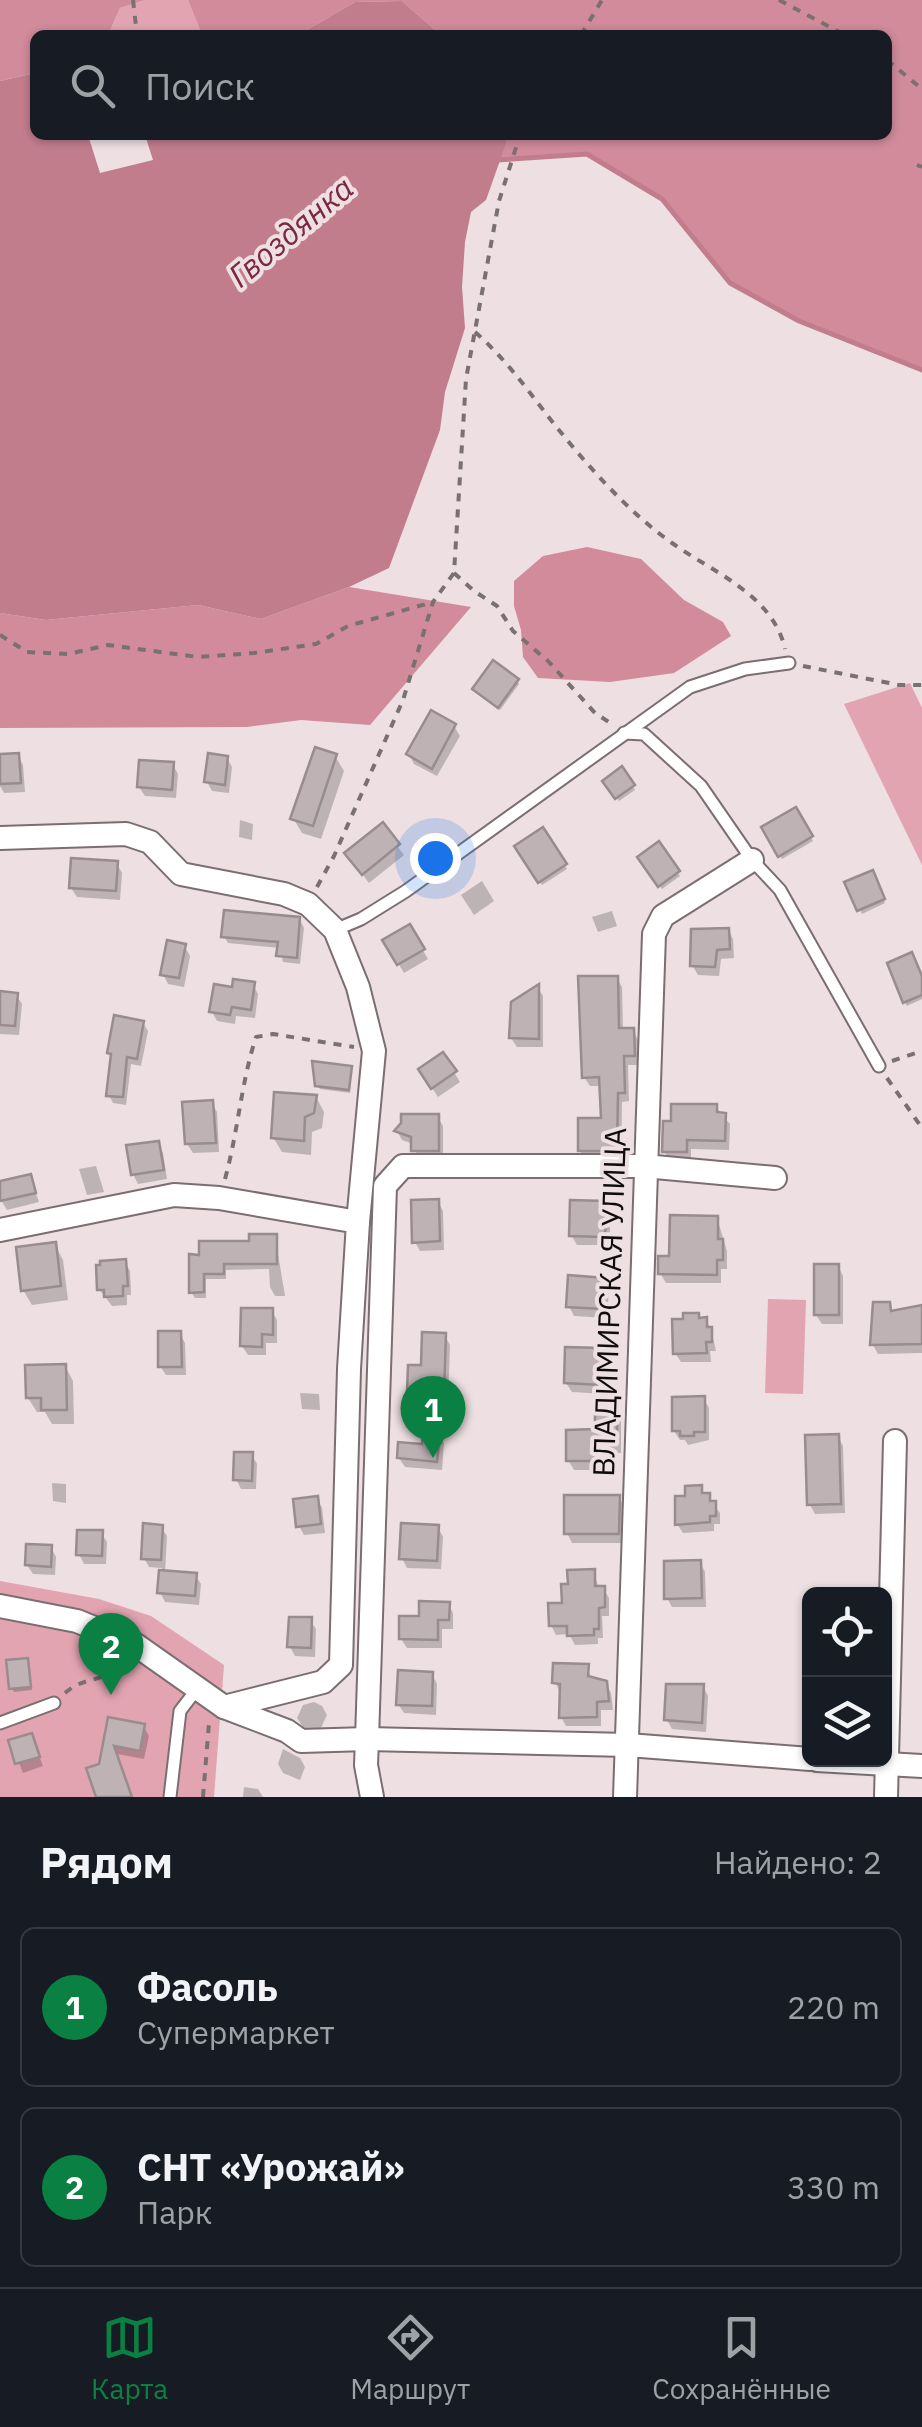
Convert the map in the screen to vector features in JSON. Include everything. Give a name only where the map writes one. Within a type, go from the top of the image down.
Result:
[{"type":"street","points":[[0,838],[126,834],[150,842],[181,874],[284,894],[308,904],[335,930],[358,987],[374,1051],[349,1369],[342,1665],[322,1682],[211,1698]]},
{"type":"street","name":"ВЛАДИМИРСКАЯ УЛИЦА","points":[[625,1797],[654,934],[663,916],[752,860]]},
{"type":"street","points":[[372,1797],[366,1738],[385,1186],[403,1166],[644,1166],[774,1178]]},
{"type":"street","points":[[0,1230],[174,1195],[219,1198],[358,1222]]},
{"type":"street","points":[[888,1677],[895,1440]]},
{"type":"street","points":[[0,1606],[77,1621],[136,1645],[211,1698],[301,1741],[366,1738],[628,1745],[802,1758]]},
{"type":"street","points":[[892,1765],[922,1766]]},
{"type":"street","points":[[886,1767],[886,1797]]},
{"type":"lane","points":[[335,930],[361,920],[406,891],[690,686],[745,669],[789,663]]},
{"type":"lane","points":[[624,733],[644,734],[701,786],[752,860],[780,890],[879,1066]]},
{"type":"lane","points":[[170,1797],[180,1711],[211,1698]]},
{"type":"lane","points":[[0,1723],[54,1703]]},
{"type":"path","points":[[133,0],[136,30]]},
{"type":"path","points":[[584,30],[602,0]]},
{"type":"path","points":[[779,0],[836,30]]},
{"type":"path","points":[[892,64],[922,89]]},
{"type":"path","points":[[308,904],[334,856],[403,700],[433,602],[454,572],[466,379],[499,201],[518,140]]},
{"type":"path","points":[[475,332],[502,356],[558,428],[633,510],[669,541],[764,605],[783,637],[789,663],[899,685],[922,685]]},
{"type":"path","points":[[454,572],[474,592],[498,606],[512,631],[548,661],[595,713],[624,733]]},
{"type":"path","points":[[0,636],[27,652],[68,654],[108,646],[198,657],[316,644],[348,626],[433,602]]},
{"type":"path","points":[[219,1198],[238,1130],[248,1062],[256,1037],[273,1034],[374,1051]]},
{"type":"path","points":[[922,1051],[879,1066],[922,1128]]},
{"type":"path","points":[[54,1703],[78,1682],[111,1674],[136,1645]]},
{"type":"path","points":[[204,1797],[211,1698]]},
{"type":"shaded area","points":[[0,0],[145,0],[120,8],[110,30],[30,30],[30,74],[0,81]]},
{"type":"shaded area","points":[[145,0],[188,0],[200,30],[110,30],[120,8]]},
{"type":"shaded area","points":[[188,0],[922,0],[922,370],[799,321],[730,283],[662,199],[587,154],[500,159],[507,140],[892,140],[892,30],[435,30],[402,1],[355,2],[307,30],[200,30]]},
{"type":"shaded area","points":[[587,547],[641,559],[684,600],[723,622],[731,636],[674,673],[610,682],[538,678],[523,657],[514,581],[543,556]]},
{"type":"shaded area","points":[[349,587],[471,607],[370,725],[301,720],[247,727],[0,728],[0,613],[46,620],[198,605],[261,619]]},
{"type":"shaded area","points":[[910,683],[922,708],[922,865],[844,704]]},
{"type":"shaded area","points":[[768,1299],[806,1300],[803,1394],[765,1393]]},
{"type":"shaded area","points":[[0,1581],[99,1599],[151,1616],[224,1665],[214,1797],[0,1797]]},
{"type":"water","points":[[402,1],[435,30],[307,30],[355,2]]},
{"type":"water","points":[[30,74],[30,140],[507,140],[486,200],[471,212],[462,287],[465,328],[445,392],[440,430],[389,568],[261,619],[198,605],[46,620],[0,613],[0,81]]},
{"type":"pier","points":[[90,140],[147,140],[153,160],[100,173]]},
{"type":"building","points":[[493,660],[519,679],[498,708],[472,689]]},
{"type":"building","points":[[431,710],[456,724],[432,769],[406,754]]},
{"type":"building","points":[[315,747],[337,754],[313,826],[290,819]]},
{"type":"building","points":[[19,753],[21,783],[0,784],[0,754]]},
{"type":"building","points":[[208,753],[228,756],[225,785],[204,782]]},
{"type":"building","points":[[139,760],[174,762],[172,790],[137,787]]},
{"type":"building","points":[[622,766],[635,785],[615,799],[602,781]]},
{"type":"building","points":[[796,807],[813,836],[778,857],[761,827]]},
{"type":"building","points":[[383,822],[400,844],[362,875],[344,853]]},
{"type":"building","points":[[543,827],[567,864],[538,883],[514,846]]},
{"type":"building","points":[[659,841],[680,871],[658,887],[637,857]]},
{"type":"building","points":[[71,858],[118,861],[116,891],[69,888]]},
{"type":"building","points":[[873,870],[885,899],[857,911],[844,882]]},
{"type":"building","points":[[224,910],[300,917],[297,958],[276,956],[278,942],[221,937]]},
{"type":"building","points":[[410,924],[425,949],[397,965],[382,940]]},
{"type":"building","points":[[729,928],[730,949],[717,950],[715,967],[690,966],[691,929]]},
{"type":"building","points":[[167,940],[186,944],[179,978],[160,975]]},
{"type":"building","points":[[912,952],[922,976],[922,995],[903,1003],[887,963]]},
{"type":"building","points":[[578,976],[618,976],[619,1028],[634,1028],[635,1056],[624,1056],[625,1093],[618,1093],[617,1151],[578,1151],[578,1118],[601,1118],[599,1077],[582,1078]]},
{"type":"building","points":[[233,979],[255,982],[251,1010],[232,1007],[230,1015],[209,1012],[214,984],[232,987]]},
{"type":"building","points":[[539,984],[539,1039],[509,1038],[511,1002]]},
{"type":"building","points":[[0,991],[18,993],[15,1026],[0,1025]]},
{"type":"building","points":[[114,1015],[144,1021],[137,1059],[127,1057],[123,1097],[106,1096],[111,1054],[107,1053]]},
{"type":"building","points":[[443,1052],[457,1071],[431,1089],[418,1069]]},
{"type":"building","points":[[312,1061],[352,1066],[349,1090],[315,1086]]},
{"type":"building","points":[[274,1092],[317,1095],[314,1113],[305,1117],[304,1141],[271,1138]]},
{"type":"building","points":[[213,1100],[216,1143],[185,1144],[182,1102]]},
{"type":"building","points":[[671,1104],[717,1104],[717,1112],[726,1113],[725,1141],[687,1140],[687,1152],[662,1152],[663,1121],[671,1121]]},
{"type":"building","points":[[401,1114],[439,1114],[439,1151],[411,1151],[411,1137],[394,1131],[401,1123]]},
{"type":"building","points":[[159,1141],[164,1170],[131,1175],[126,1145]]},
{"type":"building","points":[[31,1174],[36,1193],[0,1201],[0,1181]]},
{"type":"building","points":[[439,1199],[440,1241],[412,1243],[411,1200]]},
{"type":"building","points":[[570,1200],[606,1201],[605,1237],[569,1236]]},
{"type":"building","points":[[670,1215],[718,1216],[723,1260],[717,1260],[717,1275],[658,1274],[658,1256],[669,1256]]},
{"type":"building","points":[[249,1234],[277,1234],[277,1264],[224,1264],[224,1274],[204,1274],[204,1292],[189,1293],[189,1254],[199,1255],[199,1241],[249,1241]]},
{"type":"building","points":[[56,1242],[61,1286],[21,1291],[16,1247]]},
{"type":"building","points":[[126,1259],[128,1286],[123,1286],[123,1296],[104,1297],[104,1290],[97,1290],[96,1265],[100,1261]]},
{"type":"building","points":[[814,1264],[839,1264],[839,1315],[814,1315]]},
{"type":"building","points":[[568,1275],[605,1278],[603,1309],[566,1307]]},
{"type":"building","points":[[873,1302],[890,1302],[891,1311],[922,1305],[922,1344],[870,1345]]},
{"type":"building","points":[[241,1308],[273,1308],[273,1335],[262,1334],[262,1347],[240,1346]]},
{"type":"building","points":[[683,1313],[707,1317],[712,1342],[706,1342],[707,1353],[673,1354],[672,1319],[683,1319]]},
{"type":"building","points":[[158,1331],[181,1331],[182,1367],[158,1367]]},
{"type":"building","points":[[422,1332],[446,1333],[444,1393],[407,1392],[408,1365],[421,1365]]},
{"type":"building","points":[[565,1347],[603,1348],[602,1385],[564,1383]]},
{"type":"building","points":[[66,1364],[67,1410],[41,1410],[41,1398],[26,1398],[25,1365]]},
{"type":"building","points":[[705,1396],[705,1432],[680,1436],[680,1431],[672,1431],[672,1397]]},
{"type":"building","points":[[595,1410],[617,1410],[617,1444],[603,1444],[603,1461],[566,1461],[566,1430],[595,1429]]},
{"type":"building","points":[[423,1430],[440,1432],[437,1462],[397,1458],[398,1442],[422,1444]]},
{"type":"building","points":[[839,1434],[841,1504],[807,1505],[805,1435]]},
{"type":"building","points":[[234,1452],[253,1452],[252,1481],[233,1480]]},
{"type":"building","points":[[702,1485],[702,1493],[710,1493],[710,1501],[716,1501],[716,1516],[710,1516],[710,1522],[675,1525],[675,1496],[685,1496],[685,1486]]},
{"type":"building","points":[[564,1495],[620,1495],[619,1534],[564,1534]]},
{"type":"building","points":[[318,1496],[321,1524],[296,1527],[293,1499]]},
{"type":"building","points":[[143,1523],[163,1525],[161,1560],[141,1559]]},
{"type":"building","points":[[401,1523],[439,1525],[437,1561],[399,1559]]},
{"type":"building","points":[[77,1530],[103,1530],[102,1556],[76,1555]]},
{"type":"building","points":[[26,1544],[52,1545],[51,1567],[25,1565]]},
{"type":"building","points":[[701,1560],[702,1598],[664,1599],[664,1561]]},
{"type":"building","points":[[595,1569],[595,1586],[605,1586],[599,1629],[594,1629],[594,1635],[567,1636],[567,1626],[549,1626],[548,1603],[562,1603],[561,1584],[568,1584],[567,1570]]},
{"type":"building","points":[[159,1570],[197,1573],[195,1596],[157,1593]]},
{"type":"building","points":[[419,1601],[450,1602],[449,1620],[438,1620],[438,1640],[399,1639],[399,1616],[419,1616]]},
{"type":"building","points":[[289,1617],[312,1617],[311,1648],[287,1647]]},
{"type":"building","points":[[28,1658],[31,1687],[9,1689],[6,1660]]},
{"type":"building","points":[[553,1663],[589,1664],[588,1676],[607,1681],[609,1701],[597,1702],[597,1717],[559,1718],[560,1684],[552,1683]]},
{"type":"building","points":[[398,1670],[433,1672],[432,1706],[396,1705]]},
{"type":"building","points":[[666,1684],[704,1684],[702,1723],[664,1720]]},
{"type":"building","points":[[108,1717],[145,1724],[140,1751],[114,1746],[132,1797],[96,1797],[86,1768],[99,1764]]},
{"type":"building","points":[[32,1733],[40,1757],[15,1764],[8,1740]]},
{"type":"waterway","name":"Гвоздянка","points":[[497,160],[587,154],[662,199],[730,283],[799,321],[922,370]]},
{"type":"place","name":"Фасоль","points":[[433,1458]]},
{"type":"place","name":"СНТ «Урожай»","points":[[111,1695]]}]
